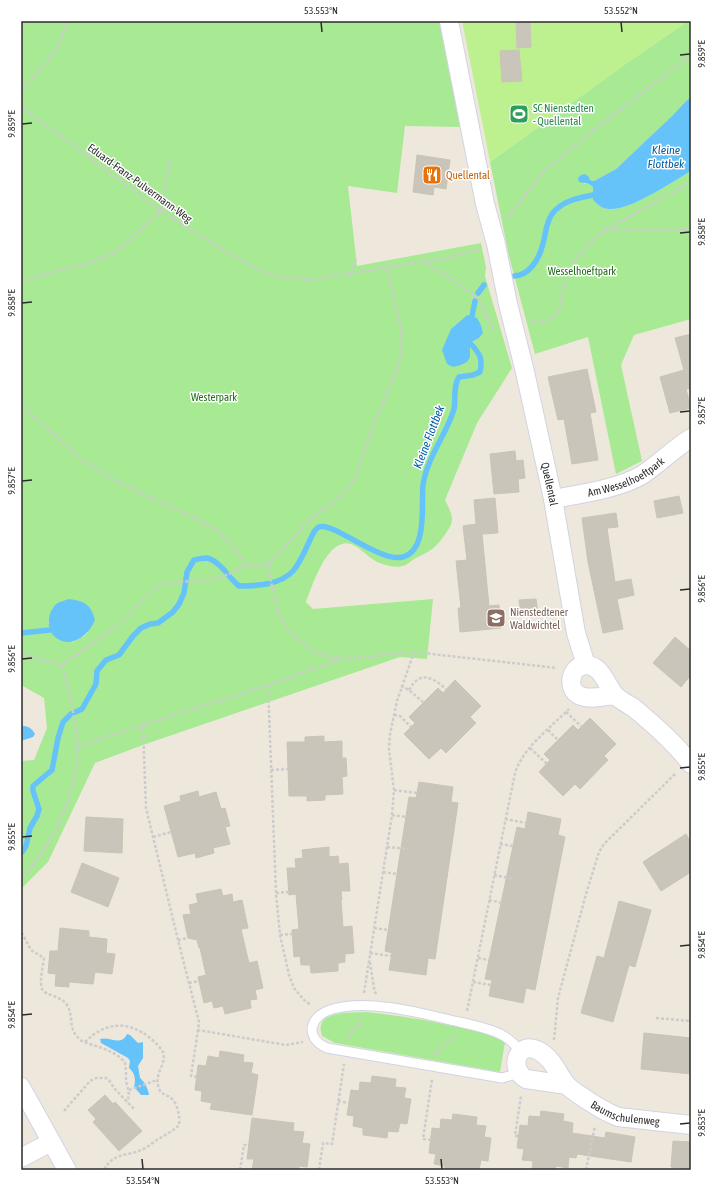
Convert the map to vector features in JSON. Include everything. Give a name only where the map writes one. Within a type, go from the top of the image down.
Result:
[{"type":"street","name":"Quellental","points":[[449,21],[485,204],[496,244],[508,304],[525,372],[553,499],[576,633],[586,665]]},
{"type":"street","name":"Am Wesselhoeftpark","points":[[553,499],[613,486],[631,480],[647,471],[691,438]]},
{"type":"street","points":[[615,695],[590,698],[581,696],[576,693],[572,687],[572,675],[580,666],[586,665],[596,668],[615,695],[653,725],[671,742],[685,767]]},
{"type":"street","points":[[523,1076],[517,1069],[516,1061],[521,1051],[528,1048],[544,1055]]},
{"type":"street","name":"Baumschulenweg","points":[[544,1055],[553,1063],[566,1085]]},
{"type":"street","name":"Baumschulenweg","points":[[523,1076],[566,1085],[606,1113],[618,1117],[691,1125]]},
{"type":"street","points":[[21,1087],[67,1170]]},
{"type":"street","points":[[21,1158],[51,1142]]},
{"type":"lane","points":[[521,1051],[510,1040],[491,1030],[461,1022],[396,1009],[362,1006],[333,1008],[321,1013],[314,1021],[312,1027],[312,1033],[316,1040],[320,1045],[327,1048],[502,1078],[523,1076]]},
{"type":"path","points":[[21,91],[51,57],[61,40],[67,21]]},
{"type":"path","points":[[504,221],[546,169],[691,54]]},
{"type":"path","name":"Eduard-Franz-Pulvermann-Weg","points":[[21,106],[161,211],[220,248],[266,273],[282,277],[308,280],[448,258],[480,248]]},
{"type":"path","points":[[21,280],[94,262],[113,253],[122,246],[161,211],[170,158]]},
{"type":"path","points":[[523,324],[550,319],[555,316],[558,310],[564,284],[573,265],[585,247],[604,230],[691,182]]},
{"type":"path","points":[[604,230],[680,230],[691,228]]},
{"type":"path","points":[[350,274],[356,259]]},
{"type":"path","points":[[424,262],[469,292],[480,302],[493,328],[500,329]]},
{"type":"path","points":[[62,665],[116,627],[156,587],[163,584],[218,579],[246,565],[254,566],[267,564],[282,550],[307,522],[343,494],[355,479],[375,421],[399,364],[402,337],[401,328],[387,268]]},
{"type":"path","points":[[21,405],[81,459],[120,483],[217,530],[231,544],[246,565]]},
{"type":"path","points":[[267,564],[278,612],[289,631],[318,654],[342,659]]},
{"type":"path","points":[[77,746],[268,685],[342,659],[414,652],[560,669]]},
{"type":"path","points":[[396,1009],[377,995],[374,988],[370,953],[392,815],[394,790],[389,741],[401,686],[414,652]]},
{"type":"path","points":[[21,654],[62,665]]},
{"type":"path","points":[[21,878],[44,851],[58,823],[70,793],[76,762],[77,746],[75,722],[62,665]]},
{"type":"path","points":[[409,690],[413,682],[417,679],[428,677],[435,679],[446,690]]},
{"type":"path","points":[[268,685],[276,893],[280,935],[289,975],[294,988],[304,1000],[321,1013]]},
{"type":"path","points":[[401,686],[409,690],[423,702]]},
{"type":"path","points":[[431,1140],[423,1139],[436,1052],[454,1036],[461,1022],[473,982],[514,773],[518,763],[530,748],[573,705]]},
{"type":"path","points":[[566,712],[582,727]]},
{"type":"path","points":[[394,715],[400,716],[411,727]]},
{"type":"path","points":[[143,726],[146,808],[199,1022],[191,1076],[196,1077]]},
{"type":"path","points":[[548,730],[558,740]]},
{"type":"path","points":[[530,748],[547,764]]},
{"type":"path","points":[[544,1055],[554,1040],[558,998],[586,894],[600,852],[604,844],[685,767]]},
{"type":"path","points":[[271,770],[288,769]]},
{"type":"path","points":[[394,790],[417,793]]},
{"type":"path","points":[[392,815],[406,817]]},
{"type":"path","points":[[505,819],[526,823]]},
{"type":"path","points":[[153,837],[171,832]]},
{"type":"path","points":[[500,844],[513,846]]},
{"type":"path","points":[[387,846],[408,849]]},
{"type":"path","points":[[383,872],[397,874]]},
{"type":"path","points":[[494,875],[514,879]]},
{"type":"path","points":[[276,893],[288,892]]},
{"type":"path","points":[[489,900],[502,903]]},
{"type":"path","points":[[374,928],[388,930]]},
{"type":"path","points":[[21,933],[31,950],[44,958],[41,979],[43,989],[46,993],[58,997],[64,1001],[68,1006],[72,1029],[81,1040],[100,1047],[122,1059],[125,1063],[129,1090],[127,1102]]},
{"type":"path","points":[[280,935],[292,934]]},
{"type":"path","points":[[178,940],[188,938]]},
{"type":"path","points":[[370,953],[391,956]]},
{"type":"path","points":[[319,1170],[323,1143],[332,1144],[349,1034],[360,1024],[370,958]]},
{"type":"path","points":[[478,958],[489,960]]},
{"type":"path","points":[[189,983],[199,981]]},
{"type":"path","points":[[473,982],[491,985]]},
{"type":"path","points":[[656,1018],[691,1021]]},
{"type":"path","points":[[85,1042],[98,1031],[118,1025],[133,1028],[152,1040],[162,1052],[164,1057],[158,1074],[158,1085],[162,1094],[172,1099],[176,1105],[179,1120],[179,1126],[167,1135],[141,1150],[114,1157],[108,1162],[104,1170]]},
{"type":"path","points":[[198,1030],[286,1044],[316,1040]]},
{"type":"path","points":[[518,1136],[515,1136],[523,1076]]},
{"type":"path","points":[[64,1111],[90,1081],[96,1078],[106,1078],[109,1080],[114,1088],[134,1109]]},
{"type":"path","points":[[129,1090],[157,1080]]},
{"type":"path","points":[[338,1101],[349,1102]]},
{"type":"path","points":[[586,1170],[599,1108]]},
{"type":"path","points":[[240,1170],[244,1145],[249,1145]]},
{"type":"green space","name":"Westerpark","points":[[21,21],[439,21],[460,127],[405,126],[397,193],[348,186],[357,266],[481,243],[486,267],[485,276],[512,368],[477,423],[445,500],[451,513],[452,521],[440,542],[430,551],[406,565],[396,567],[377,562],[351,544],[342,544],[336,547],[324,560],[306,602],[313,609],[433,599],[427,659],[400,657],[143,745],[95,763],[48,862],[21,889],[21,761],[34,760],[47,728],[44,698],[21,685]],"holes":[[[467,315],[479,338],[470,343],[469,356],[461,365],[451,329]],[[53,608],[88,632],[73,642],[48,623]]]},
{"type":"green space","name":"SC Nienstedten - Quellental","points":[[462,21],[688,21],[624,65],[490,162]]},
{"type":"green space","name":"Wesselhoeftpark","points":[[688,21],[691,21],[691,97],[616,169],[594,181],[590,180],[583,184],[589,184],[593,187],[593,200],[598,205],[607,209],[618,208],[651,195],[691,171],[691,319],[634,335],[621,365],[642,461],[616,474],[588,337],[535,354],[509,256],[490,162],[624,65]]},
{"type":"green space","points":[[366,1012],[408,1017],[463,1028],[492,1036],[505,1042],[500,1072],[335,1043],[322,1036],[321,1028],[323,1021],[327,1017],[342,1013]]},
{"type":"water","name":"Kleine Flottbek","points":[[691,97],[691,171],[651,195],[628,205],[606,209],[596,203],[593,200],[593,187],[589,184],[579,182],[578,178],[585,174],[590,180],[594,181],[616,169]]},
{"type":"water","points":[[467,315],[477,318],[483,333],[479,338],[470,343],[470,357],[467,362],[453,367],[447,364],[442,350],[451,329]]},
{"type":"water","points":[[69,599],[86,604],[91,610],[95,620],[88,631],[79,639],[67,642],[61,641],[52,634],[49,627],[49,619],[51,611],[56,604]]},
{"type":"water","points":[[21,726],[31,728],[35,734],[33,737],[21,741]]},
{"type":"water","points":[[127,1034],[138,1043],[143,1042],[143,1058],[138,1066],[140,1078],[146,1086],[149,1095],[141,1095],[134,1087],[135,1082],[133,1072],[129,1068],[130,1061],[128,1058],[101,1043],[100,1039],[104,1038],[118,1041],[125,1038]]},
{"type":"building","points":[[516,21],[530,21],[531,47],[517,48]]},
{"type":"building","points":[[519,50],[522,81],[502,82],[500,51]]},
{"type":"building","points":[[417,155],[450,160],[446,189],[434,187],[433,195],[413,192]]},
{"type":"building","points":[[691,334],[691,388],[686,389],[691,408],[670,413],[660,377],[684,370],[675,338]]},
{"type":"building","points":[[587,369],[596,412],[590,413],[598,460],[572,464],[564,419],[558,420],[548,377]]},
{"type":"building","points":[[515,451],[516,461],[523,460],[525,478],[518,479],[519,492],[494,494],[490,454]]},
{"type":"building","points":[[679,496],[683,513],[657,518],[654,501]]},
{"type":"building","points":[[495,498],[498,533],[482,534],[489,606],[499,605],[501,628],[460,632],[458,608],[461,608],[456,561],[467,560],[463,526],[476,524],[474,500]]},
{"type":"building","points":[[616,513],[618,527],[607,528],[615,582],[631,579],[634,595],[617,599],[623,629],[603,633],[588,562],[582,518]]},
{"type":"building","points":[[536,599],[538,613],[521,615],[519,600]]},
{"type":"building","points":[[675,637],[691,651],[691,675],[681,687],[653,663]]},
{"type":"building","points":[[455,680],[481,706],[470,717],[476,723],[446,753],[441,748],[429,759],[404,734],[415,723],[409,717],[438,688],[443,693]]},
{"type":"building","points":[[590,718],[616,744],[604,756],[608,760],[580,789],[575,784],[563,796],[539,772],[550,760],[544,754],[573,725],[578,730]]},
{"type":"building","points":[[324,736],[324,742],[342,741],[342,758],[346,758],[347,776],[342,777],[343,794],[325,795],[325,800],[307,801],[307,796],[289,796],[287,742],[305,742],[305,737]]},
{"type":"building","points":[[419,782],[453,787],[451,802],[458,803],[435,959],[428,958],[426,975],[389,970],[392,953],[385,951],[409,797],[416,798]]},
{"type":"building","points":[[198,791],[199,797],[216,792],[221,809],[225,808],[230,826],[225,827],[230,844],[213,848],[214,853],[196,858],[195,853],[178,857],[164,806],[181,801],[180,796]]},
{"type":"building","points":[[528,812],[561,819],[558,835],[565,837],[535,990],[526,988],[523,1003],[489,996],[492,980],[485,979],[517,827],[525,829]]},
{"type":"building","points":[[86,817],[123,819],[122,853],[84,851]]},
{"type":"building","points":[[686,834],[691,843],[691,872],[661,891],[643,862]]},
{"type":"building","points":[[329,847],[329,857],[338,856],[339,864],[348,863],[350,891],[341,891],[341,900],[343,927],[352,926],[354,953],[345,954],[345,962],[338,963],[338,971],[311,973],[310,965],[301,965],[300,956],[294,957],[292,930],[299,929],[296,894],[289,895],[287,868],[296,868],[295,859],[303,858],[302,850]]},
{"type":"building","points":[[82,863],[119,878],[108,907],[71,892]]},
{"type":"building","points":[[221,889],[223,896],[232,894],[233,902],[242,900],[248,928],[241,929],[247,955],[249,963],[257,961],[263,988],[255,990],[257,999],[250,1000],[251,1008],[225,1014],[223,1006],[214,1008],[212,1001],[204,1003],[198,977],[206,975],[200,948],[197,940],[188,938],[183,915],[191,914],[189,905],[198,903],[196,894]]},
{"type":"building","points":[[619,901],[651,910],[635,967],[629,965],[613,1022],[581,1013],[597,956],[604,958]]},
{"type":"building","points":[[60,928],[89,931],[89,937],[107,939],[106,953],[115,954],[112,974],[95,972],[93,984],[69,982],[69,987],[55,986],[56,974],[48,973],[50,951],[58,951]]},
{"type":"building","points":[[644,1033],[691,1038],[691,1074],[641,1069]]},
{"type":"building","points":[[220,1051],[244,1055],[243,1062],[253,1063],[251,1073],[258,1075],[252,1115],[210,1109],[212,1103],[201,1101],[202,1091],[195,1090],[198,1065],[206,1066],[208,1056],[219,1058]]},
{"type":"building","points":[[372,1076],[396,1079],[395,1087],[406,1088],[404,1098],[411,1099],[407,1124],[400,1123],[398,1132],[388,1131],[387,1138],[363,1135],[363,1128],[353,1126],[354,1116],[347,1115],[351,1090],[359,1091],[360,1082],[371,1083]]},
{"type":"building","points":[[105,1095],[113,1104],[115,1102],[142,1131],[119,1151],[93,1122],[96,1119],[88,1110]]},
{"type":"building","points":[[541,1111],[564,1114],[563,1121],[573,1123],[572,1133],[605,1138],[606,1132],[635,1137],[631,1162],[577,1154],[576,1158],[569,1157],[568,1168],[556,1166],[556,1170],[532,1170],[533,1161],[522,1160],[524,1149],[517,1148],[520,1125],[528,1126],[529,1116],[540,1117]]},
{"type":"building","points":[[453,1114],[477,1117],[476,1125],[486,1126],[484,1137],[491,1138],[488,1161],[481,1160],[479,1170],[444,1170],[445,1166],[434,1164],[436,1154],[429,1153],[432,1128],[440,1129],[441,1119],[452,1120]]},
{"type":"building","points":[[252,1118],[294,1123],[293,1131],[304,1132],[302,1143],[310,1144],[307,1167],[299,1166],[299,1170],[252,1170],[254,1159],[247,1159]]},
{"type":"building","points":[[673,1141],[691,1142],[691,1169],[671,1167]]},
{"type":"waterway","name":"Kleine Flottbek","points":[[514,276],[524,273],[535,262],[542,247],[548,222],[552,214],[565,203],[581,197],[593,195]]},
{"type":"waterway","name":"Kleine Flottbek","points":[[478,293],[484,285]]},
{"type":"waterway","name":"Kleine Flottbek","points":[[472,316],[475,301]]},
{"type":"waterway","name":"Kleine Flottbek","points":[[22,852],[26,846],[30,828],[39,809],[33,791],[33,786],[52,770],[58,738],[63,722],[71,714],[82,709],[96,684],[97,671],[106,660],[119,655],[141,628],[150,624],[158,623],[173,612],[184,593],[187,572],[194,560],[207,558],[212,560],[220,566],[239,586],[268,584],[288,576],[293,571],[302,557],[313,533],[319,527],[334,530],[382,554],[393,557],[403,557],[411,553],[420,536],[422,526],[424,478],[432,456],[453,412],[457,381],[459,377],[473,375],[480,372],[480,356],[470,343]]},
{"type":"waterway","points":[[21,633],[50,630]]},
{"type":"place","name":"SC Nienstedten - Quellental","points":[[519,114]]},
{"type":"place","name":"Quellental","points":[[432,175]]},
{"type":"place","name":"Nienstedtener Waldwichtel","points":[[496,618]]}]
